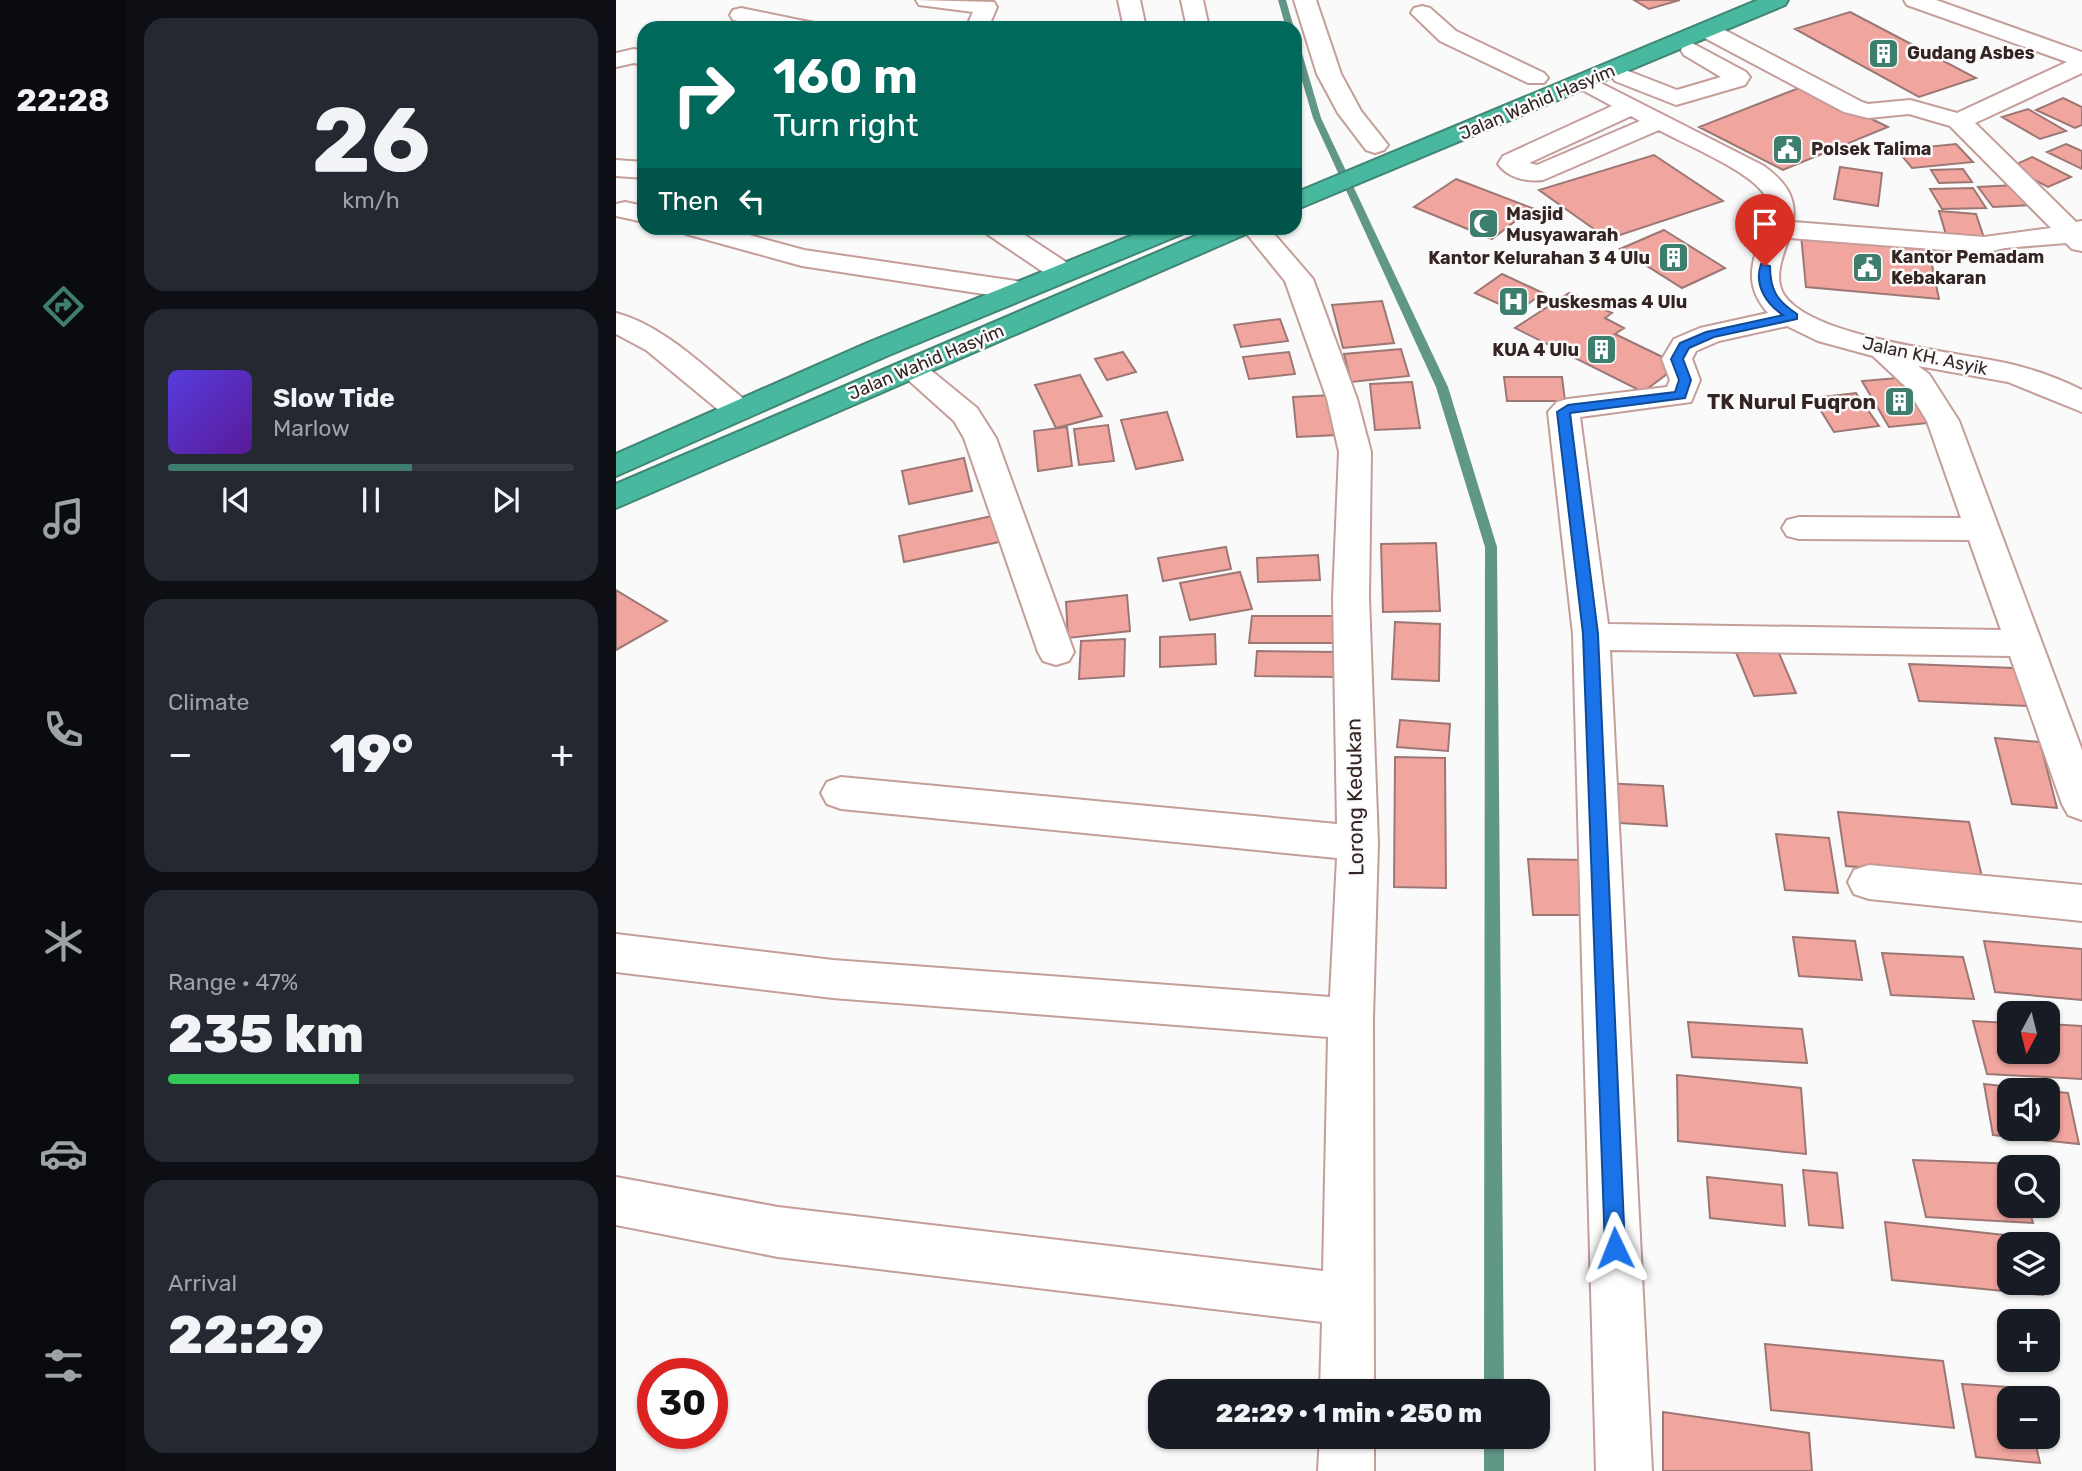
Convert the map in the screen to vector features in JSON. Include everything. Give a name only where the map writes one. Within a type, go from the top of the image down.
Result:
[{"type":"highway","name":"Jalan Wahid Hasyim","points":[[1302,186],[1536,78],[1725,0]]},
{"type":"highway","name":"Jalan Wahid Hasyim","points":[[1379,152],[1585,82],[1777,0]]},
{"type":"highway","name":"Jalan Wahid Hasyim","points":[[616,466],[738,410],[1016,290],[1154,235]]},
{"type":"highway","name":"Jalan Wahid Hasyim","points":[[616,497],[1220,235]]},
{"type":"street","points":[[763,20],[789,0]]},
{"type":"street","points":[[927,0],[986,7],[980,21]]},
{"type":"street","points":[[1129,0],[1134,21]]},
{"type":"street","points":[[1192,0],[1196,21]]},
{"type":"street","points":[[1305,0],[1329,74],[1350,113],[1379,152]]},
{"type":"street","points":[[1915,0],[2078,56]]},
{"type":"street","points":[[1422,13],[1448,36],[1536,78]]},
{"type":"street","points":[[741,15],[768,21]]},
{"type":"street","points":[[1707,30],[1861,110],[1910,107],[1959,121],[2078,235]]},
{"type":"street","points":[[1611,71],[1676,98],[1737,80],[1738,77],[1678,42]]},
{"type":"street","points":[[1959,121],[2078,56]]},
{"type":"street","name":"Jalan KH. Asyik","points":[[1585,82],[1755,171],[1770,184],[1779,196],[1782,209],[1765,266],[1764,281],[1768,295],[1779,307],[1830,334],[1884,351],[2009,373],[2049,385],[2082,402]]},
{"type":"street","points":[[1632,106],[1512,161],[1511,164],[1531,174],[1543,172],[1660,121]]},
{"type":"street","points":[[616,168],[637,170]]},
{"type":"street","points":[[1776,229],[1984,245],[2005,240],[2078,235]]},
{"type":"street","points":[[723,235],[802,258],[1016,290]]},
{"type":"street","points":[[1007,235],[1062,272]]},
{"type":"street","name":"Lorong Kedukan","points":[[1261,235],[1299,279],[1342,399],[1355,452],[1351,598],[1358,843],[1351,1019],[1348,1379]]},
{"type":"street","points":[[1624,1471],[1591,634],[1564,410],[1680,395],[1685,380],[1677,359],[1684,345],[1710,334],[1793,316]]},
{"type":"street","points":[[616,322],[656,344],[738,410]]},
{"type":"street","points":[[1884,351],[1917,381],[1943,421],[2082,804]]},
{"type":"street","points":[[911,369],[966,415],[980,438],[1056,652]]},
{"type":"street","points":[[2049,385],[2082,377]]},
{"type":"street","points":[[1799,528],[1981,529]]},
{"type":"street","points":[[1591,634],[1616,638],[2022,643]]},
{"type":"street","points":[[841,793],[1358,843]]},
{"type":"street","points":[[1869,882],[2082,903]]},
{"type":"street","points":[[616,953],[833,979],[1351,1019]]},
{"type":"street","points":[[616,1201],[778,1232],[1349,1300]]},
{"type":"street","points":[[1346,1471],[1347,1449]]},
{"type":"building","points":[[1634,0],[1680,0],[1649,9]]},
{"type":"building","name":"Gudang Asbes","points":[[1850,12],[1976,78],[1919,97],[1795,29]]},
{"type":"building","name":"Polsek Talima","points":[[1804,86],[1888,127],[1783,170],[1699,127]]},
{"type":"building","points":[[2063,98],[2082,107],[2082,125],[2075,128],[2036,110]]},
{"type":"building","points":[[2028,109],[2066,131],[2040,139],[2002,117]]},
{"type":"building","points":[[1956,144],[1973,162],[1912,168],[1897,150]]},
{"type":"building","points":[[2066,144],[2082,151],[2082,169],[2047,152]]},
{"type":"building","points":[[1654,155],[1723,201],[1608,239],[1539,190]]},
{"type":"building","points":[[2032,157],[2071,177],[2048,187],[2010,167]]},
{"type":"building","points":[[1840,167],[1882,173],[1878,206],[1834,199]]},
{"type":"building","points":[[1963,169],[1972,182],[1939,183],[1931,170]]},
{"type":"building","name":"Masjid Musyawarah","points":[[1456,179],[1532,208],[1492,239],[1414,207]]},
{"type":"building","points":[[2017,185],[2032,205],[1993,207],[1978,187]]},
{"type":"building","points":[[1973,188],[1986,208],[1942,209],[1930,189]]},
{"type":"building","points":[[1939,211],[1976,214],[1985,241],[1947,238]]},
{"type":"building","name":"Kantor Kelurahan 3 4 Ulu","points":[[1664,230],[1725,268],[1682,288],[1620,249]]},
{"type":"building","name":"Kantor Pemadam Kebakaran","points":[[1801,235],[1928,246],[1939,299],[1806,287]]},
{"type":"building","name":"Puskesmas 4 Ulu","points":[[1502,274],[1543,293],[1517,312],[1475,293]]},
{"type":"building","name":"KUA 4 Ulu","points":[[1569,293],[1612,313],[1605,318],[1624,328],[1615,334],[1679,365],[1643,392],[1515,328]]},
{"type":"building","points":[[1382,301],[1394,343],[1343,348],[1332,305]]},
{"type":"building","points":[[1280,319],[1288,341],[1241,347],[1234,325]]},
{"type":"building","points":[[1401,349],[1409,376],[1351,382],[1344,354]]},
{"type":"building","points":[[1123,352],[1136,372],[1107,380],[1095,359]]},
{"type":"building","points":[[1289,352],[1295,374],[1249,379],[1243,357]]},
{"type":"building","points":[[1080,375],[1102,416],[1056,428],[1035,385]]},
{"type":"building","points":[[1504,377],[1562,377],[1565,401],[1507,401]]},
{"type":"building","name":"TK Nurul Fuqron","points":[[1909,377],[1938,422],[1889,427],[1862,381]]},
{"type":"building","points":[[1412,382],[1420,428],[1375,430],[1370,384]]},
{"type":"building","points":[[1856,393],[1879,426],[1834,432],[1813,398]]},
{"type":"building","points":[[1333,395],[1337,435],[1297,437],[1293,397]]},
{"type":"building","points":[[1167,412],[1183,460],[1136,469],[1121,420]]},
{"type":"building","points":[[1108,425],[1114,461],[1079,465],[1074,429]]},
{"type":"building","points":[[1067,427],[1072,466],[1038,471],[1034,431]]},
{"type":"building","points":[[964,458],[972,491],[909,504],[902,471]]},
{"type":"building","points":[[997,515],[1004,541],[904,562],[899,536]]},
{"type":"building","points":[[1436,543],[1440,611],[1383,612],[1381,544]]},
{"type":"building","points":[[1226,547],[1231,569],[1163,581],[1158,558]]},
{"type":"building","points":[[1318,555],[1320,580],[1258,582],[1257,558]]},
{"type":"building","points":[[1240,572],[1252,609],[1190,620],[1180,583]]},
{"type":"building","points":[[616,590],[667,621],[616,650]]},
{"type":"building","points":[[1127,595],[1130,631],[1068,638],[1066,602]]},
{"type":"building","points":[[1252,616],[1336,616],[1336,643],[1249,643]]},
{"type":"building","points":[[1395,622],[1440,624],[1439,681],[1392,679]]},
{"type":"building","points":[[1215,634],[1216,664],[1160,667],[1160,637]]},
{"type":"building","points":[[1125,639],[1124,676],[1079,679],[1081,641]]},
{"type":"building","points":[[1776,646],[1796,693],[1754,696],[1735,650]]},
{"type":"building","points":[[1257,651],[1340,652],[1339,677],[1255,676]]},
{"type":"building","points":[[1909,664],[2014,668],[2027,706],[1919,701]]},
{"type":"building","points":[[1400,720],[1450,724],[1448,751],[1397,747]]},
{"type":"building","points":[[1995,738],[2040,742],[2057,808],[2012,804]]},
{"type":"building","points":[[1395,757],[1445,758],[1446,888],[1394,887]]},
{"type":"building","points":[[1602,783],[1663,786],[1667,826],[1604,822]]},
{"type":"building","points":[[1838,812],[1969,822],[1982,877],[1846,866]]},
{"type":"building","points":[[1776,834],[1829,838],[1838,893],[1785,890]]},
{"type":"building","points":[[1528,859],[1584,860],[1591,915],[1533,915]]},
{"type":"building","points":[[1793,937],[1855,941],[1862,980],[1799,976]]},
{"type":"building","points":[[1984,941],[2082,949],[2082,1000],[1995,992]]},
{"type":"building","points":[[1882,953],[1963,957],[1974,999],[1891,995]]},
{"type":"building","points":[[1973,1021],[1997,1022],[1997,1064],[2060,1064],[2060,1025],[2082,1026],[2082,1079],[1987,1074]]},
{"type":"building","points":[[1688,1022],[1802,1029],[1807,1063],[1692,1057]]},
{"type":"building","points":[[1677,1075],[1801,1088],[1806,1154],[1678,1141]]},
{"type":"building","points":[[1984,1084],[1997,1085],[1997,1135],[1993,1135]]},
{"type":"building","points":[[2060,1092],[2068,1093],[2079,1144],[2050,1141],[2060,1141]]},
{"type":"building","points":[[1913,1160],[1997,1163],[1997,1218],[2032,1218],[2033,1223],[1926,1217]]},
{"type":"building","points":[[1803,1170],[1837,1173],[1843,1228],[1809,1225]]},
{"type":"building","points":[[1707,1177],[1782,1185],[1785,1226],[1710,1218]]},
{"type":"building","points":[[1885,1222],[1997,1234],[1997,1290],[1892,1280]]},
{"type":"building","points":[[1765,1344],[1943,1361],[1954,1428],[1771,1410]]},
{"type":"building","points":[[1962,1384],[1997,1386],[1997,1449],[2037,1449],[2040,1463],[1976,1457]]},
{"type":"building","points":[[1663,1412],[1809,1433],[1812,1471],[1663,1471]]},
{"type":"waterway","points":[[1282,0],[1288,21]]},
{"type":"waterway","points":[[1302,67],[1317,118],[1442,387],[1491,547],[1494,1379]]},
{"type":"waterway","points":[[1494,1449],[1494,1471]]},
{"type":"place","name":"Gudang Asbes","points":[[1884,53]]},
{"type":"place","name":"Polsek Talima","points":[[1788,149]]},
{"type":"place","name":"Masjid Musyawarah","points":[[1483,224]]},
{"type":"place","name":"Kantor Kelurahan 3 4 Ulu","points":[[1673,258]]},
{"type":"place","name":"Kantor Pemadam Kebakaran","points":[[1868,267]]},
{"type":"place","name":"Puskesmas 4 Ulu","points":[[1513,302]]},
{"type":"place","name":"KUA 4 Ulu","points":[[1602,350]]},
{"type":"place","name":"TK Nurul Fuqron","points":[[1899,402]]},
{"type":"route","points":[[1615,1248],[1591,634],[1564,410],[1680,395],[1685,380],[1677,359],[1684,345],[1710,334],[1793,316],[1779,307],[1768,295],[1764,281],[1765,266]]}]
